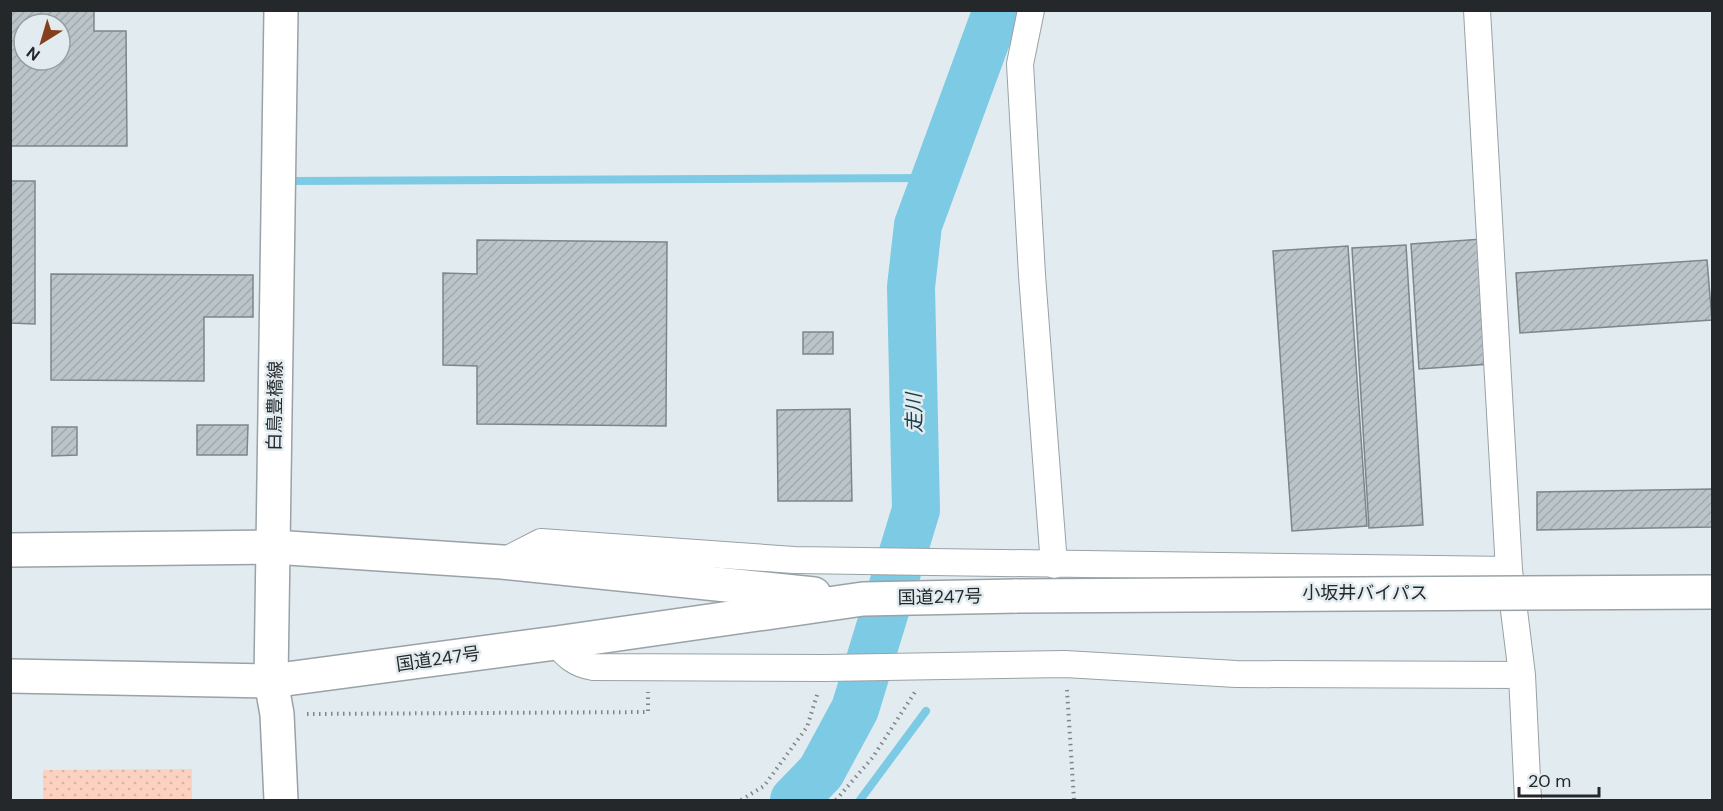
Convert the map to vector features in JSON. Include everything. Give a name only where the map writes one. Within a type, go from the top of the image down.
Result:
[{"type":"main road","name":"白鳥豊橋線","points":[[281,10],[271,681],[276,714],[281,801]]},
{"type":"main road","name":"国道247号","points":[[10,550],[273,547],[502,562],[863,599],[1017,596]]},
{"type":"main road","name":"小坂井バイパス","points":[[1017,596],[1713,592]]},
{"type":"main road","name":"国道247号","points":[[10,676],[271,681],[863,599]]},
{"type":"street","points":[[1031,10],[1020,64],[1032,275],[1054,565]]},
{"type":"street","points":[[1477,10],[1509,570],[1522,675],[1528,801]]},
{"type":"street","points":[[502,562],[541,542],[794,560],[1509,570]]},
{"type":"street","points":[[556,643],[570,659],[581,665],[593,667],[826,668],[1065,664],[1236,674],[1522,675]]},
{"type":"path","points":[[1065,664],[1074,801]]},
{"type":"path","points":[[836,801],[873,757],[931,666]]},
{"type":"path","points":[[276,714],[648,712],[647,668]]},
{"type":"path","points":[[741,801],[764,786],[807,727],[826,668]]},
{"type":"shaded area","points":[[192,769],[192,800],[43,800],[43,770]]},
{"type":"building","points":[[10,10],[94,10],[94,31],[126,31],[127,146],[10,146]]},
{"type":"building","points":[[10,181],[35,181],[35,324],[10,323]]},
{"type":"building","points":[[1483,239],[1491,364],[1419,369],[1411,244]]},
{"type":"building","points":[[477,240],[667,242],[666,426],[477,424],[477,366],[443,365],[443,273],[477,274]]},
{"type":"building","points":[[1406,245],[1423,525],[1369,528],[1352,248]]},
{"type":"building","points":[[1348,246],[1367,526],[1292,531],[1273,251]]},
{"type":"building","points":[[1707,260],[1712,320],[1520,333],[1516,273]]},
{"type":"building","points":[[51,274],[253,275],[253,317],[204,317],[204,381],[51,380]]},
{"type":"building","points":[[803,332],[833,332],[833,354],[803,354]]},
{"type":"building","points":[[850,409],[852,501],[778,501],[777,410]]},
{"type":"building","points":[[197,425],[248,425],[247,455],[197,455]]},
{"type":"building","points":[[52,427],[77,427],[77,455],[52,456]]},
{"type":"building","points":[[1712,489],[1712,527],[1537,530],[1537,492]]},
{"type":"waterway","name":"走川","points":[[794,800],[821,772],[855,709],[916,510],[911,287],[918,225],[997,10]]},
{"type":"waterway","points":[[293,181],[936,178]]},
{"type":"waterway","points":[[860,800],[926,711]]}]
